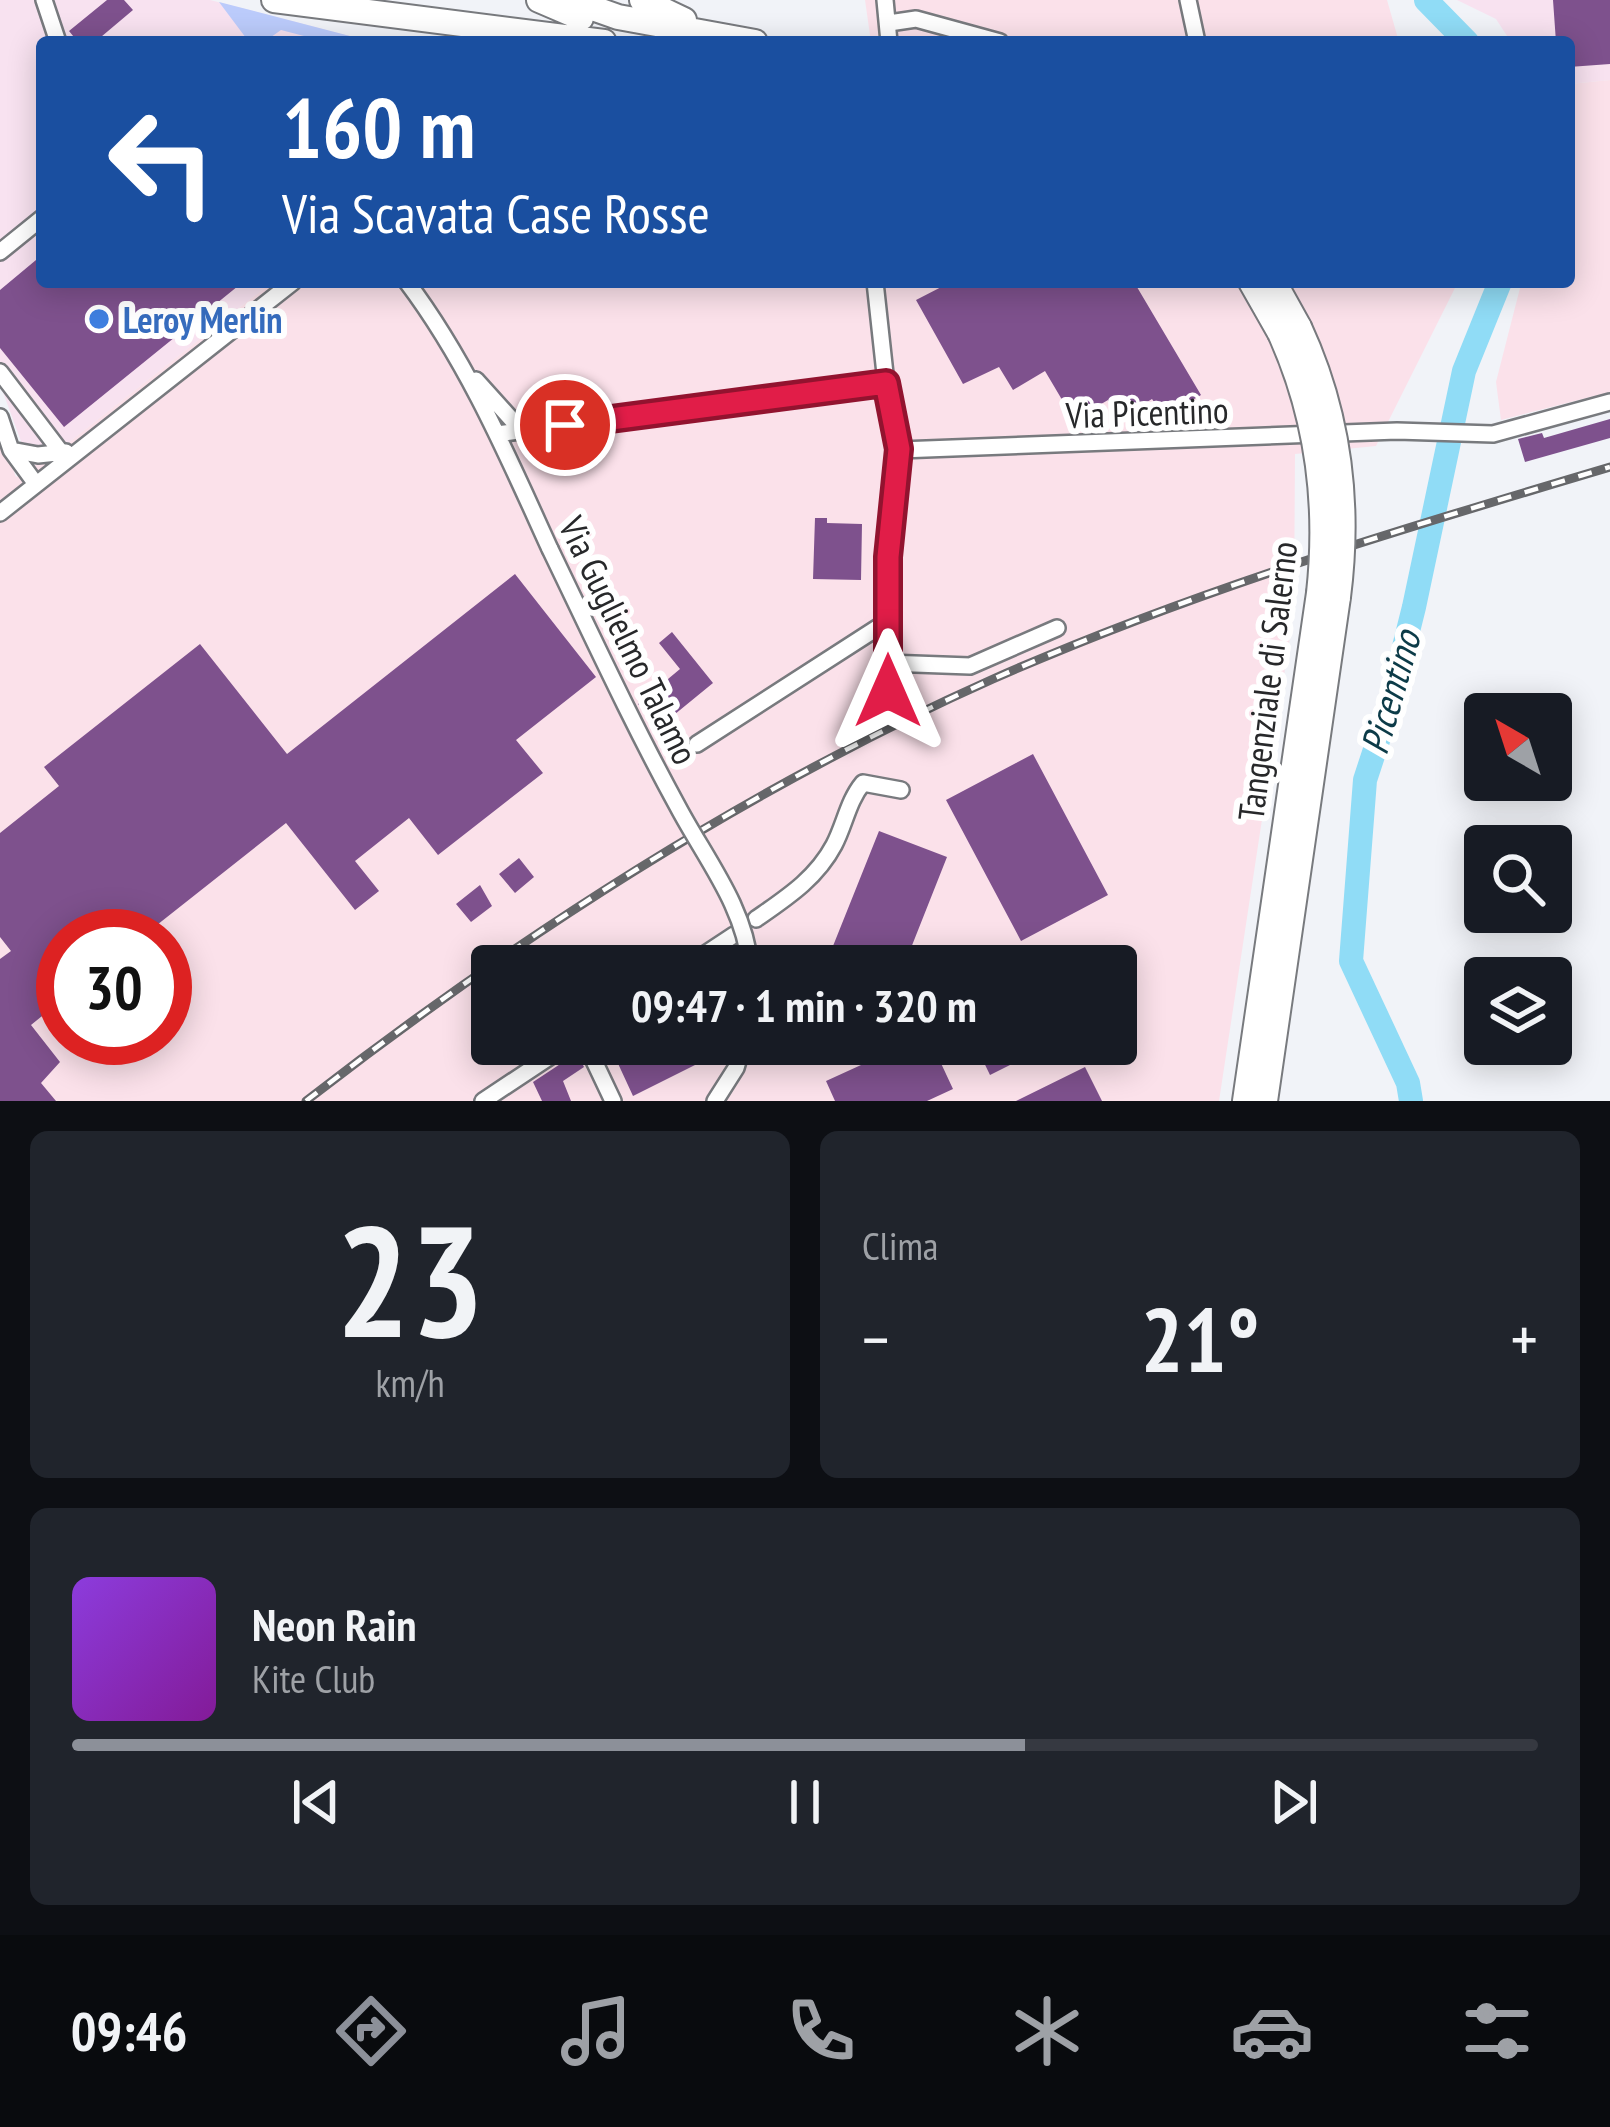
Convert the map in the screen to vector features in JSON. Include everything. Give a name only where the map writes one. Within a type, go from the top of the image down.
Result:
[{"type":"highway","points":[[274,0],[557,36]]},
{"type":"highway","points":[[539,0],[645,36]]},
{"type":"highway","points":[[570,0],[618,17],[724,36]]},
{"type":"highway","points":[[642,0],[673,16],[736,36]]},
{"type":"highway","name":"Tangenziale di Salerno","points":[[1256,288],[1290,330]]},
{"type":"highway","name":"Tangenziale di Salerno","points":[[1245,1101],[1329,595],[1342,554],[1341,474],[1326,399],[1290,330],[1276,288]]},
{"type":"highway","name":"Tangenziale di Salerno","points":[[1265,1101],[1329,595]]},
{"type":"street","points":[[44,0],[56,36]]},
{"type":"street","points":[[885,0],[889,36]]},
{"type":"street","points":[[1188,0],[1196,36]]},
{"type":"street","points":[[889,22],[916,19],[978,36]]},
{"type":"street","points":[[0,252],[36,223]]},
{"type":"street","points":[[0,513],[65,457],[96,438],[285,288]]},
{"type":"street","name":"Via Guglielmo Talamo","points":[[412,288],[433,316],[497,434],[658,770],[730,898],[748,945]]},
{"type":"street","points":[[876,288],[899,449],[888,557],[888,691]]},
{"type":"street","points":[[458,360],[522,430]]},
{"type":"street","points":[[0,372],[65,457]]},
{"type":"street","points":[[497,434],[886,383]]},
{"type":"street","name":"Via Picentino","points":[[899,449],[1397,430],[1493,434],[1610,402]]},
{"type":"street","points":[[0,417],[11,450],[36,484]]},
{"type":"street","points":[[11,450],[65,457]]},
{"type":"street","points":[[697,744],[888,621]]},
{"type":"street","points":[[887,663],[970,666],[1057,628]]},
{"type":"street","points":[[756,919],[814,874],[833,847],[863,783],[901,790]]},
{"type":"street","points":[[719,945],[734,935]]},
{"type":"street","points":[[483,1101],[537,1065]]},
{"type":"street","points":[[596,1065],[613,1101]]},
{"type":"street","points":[[715,1101],[737,1065]]},
{"type":"shaded area","points":[[0,0],[210,0],[350,36],[36,36],[36,288],[264,288],[59,450],[22,444],[0,384]]},
{"type":"shaded area","points":[[865,0],[1387,0],[1397,36],[870,36]]},
{"type":"shaded area","points":[[1457,0],[1610,0],[1610,80],[1575,83],[1575,36],[1507,36],[1496,19]]},
{"type":"shaded area","points":[[219,2],[350,36],[304,36],[281,30],[272,36],[244,36]]},
{"type":"shaded area","points":[[1610,80],[1610,392],[1501,420],[1496,382],[1520,288],[1575,288],[1575,83]]},
{"type":"shaded area","points":[[264,288],[1455,288],[1376,446],[1295,454],[1294,610],[1219,1101],[0,1101],[0,434],[16,477],[59,450]]},
{"type":"building","points":[[107,0],[124,0],[133,10],[102,36],[73,36],[69,31]]},
{"type":"building","points":[[1553,0],[1610,0],[1610,64],[1575,67],[1575,36],[1556,36]]},
{"type":"building","name":"Leroy Merlin","points":[[36,260],[36,288],[236,288],[64,427],[0,348],[0,290]]},
{"type":"building","points":[[939,288],[1138,288],[1201,395],[1164,417],[1152,399],[1119,419],[1108,400],[1074,420],[1045,371],[1013,390],[999,367],[963,384],[916,300]]},
{"type":"building","points":[[1610,419],[1610,438],[1525,462],[1518,439],[1542,433],[1544,438]]},
{"type":"building","points":[[815,518],[862,524],[861,580],[813,579]]},
{"type":"building","points":[[515,574],[596,677],[516,740],[543,773],[438,855],[409,818],[355,861],[379,891],[355,910],[286,823],[177,909],[36,909],[36,1021],[31,1025],[36,1031],[36,1065],[57,1065],[41,1083],[56,1101],[0,1101],[0,959],[11,951],[0,937],[0,833],[59,786],[44,767],[200,644],[287,754]]},
{"type":"building","points":[[672,632],[713,683],[658,728],[638,704],[680,669],[659,643]]},
{"type":"building","points":[[1033,754],[1108,895],[1021,941],[946,800]]},
{"type":"building","points":[[879,831],[947,857],[912,945],[833,945]]},
{"type":"building","points":[[519,858],[534,877],[515,893],[499,874]]},
{"type":"building","points":[[480,885],[492,906],[471,922],[456,904]]},
{"type":"building","points":[[559,1065],[584,1067],[563,1081],[571,1101],[542,1101],[533,1082]]},
{"type":"building","points":[[619,1065],[695,1065],[633,1096]]},
{"type":"building","points":[[861,1065],[942,1065],[953,1089],[927,1101],[835,1101],[826,1081]]},
{"type":"building","points":[[985,1065],[1010,1065],[990,1075]]},
{"type":"building","points":[[1085,1067],[1102,1101],[1016,1101]]},
{"type":"waterway","name":"Picentino","points":[[1426,0],[1461,36]]},
{"type":"waterway","name":"Picentino","points":[[1411,1101],[1408,1083],[1351,961],[1365,780],[1414,607],[1464,371],[1498,288]]},
{"type":"railway","points":[[306,1101],[468,981],[637,869],[901,722],[1144,617],[1375,538],[1610,467]]},
{"type":"place","name":"Leroy Merlin","points":[[99,319]]},
{"type":"route","points":[[565,425],[886,383],[899,449],[888,557],[888,691]]}]
